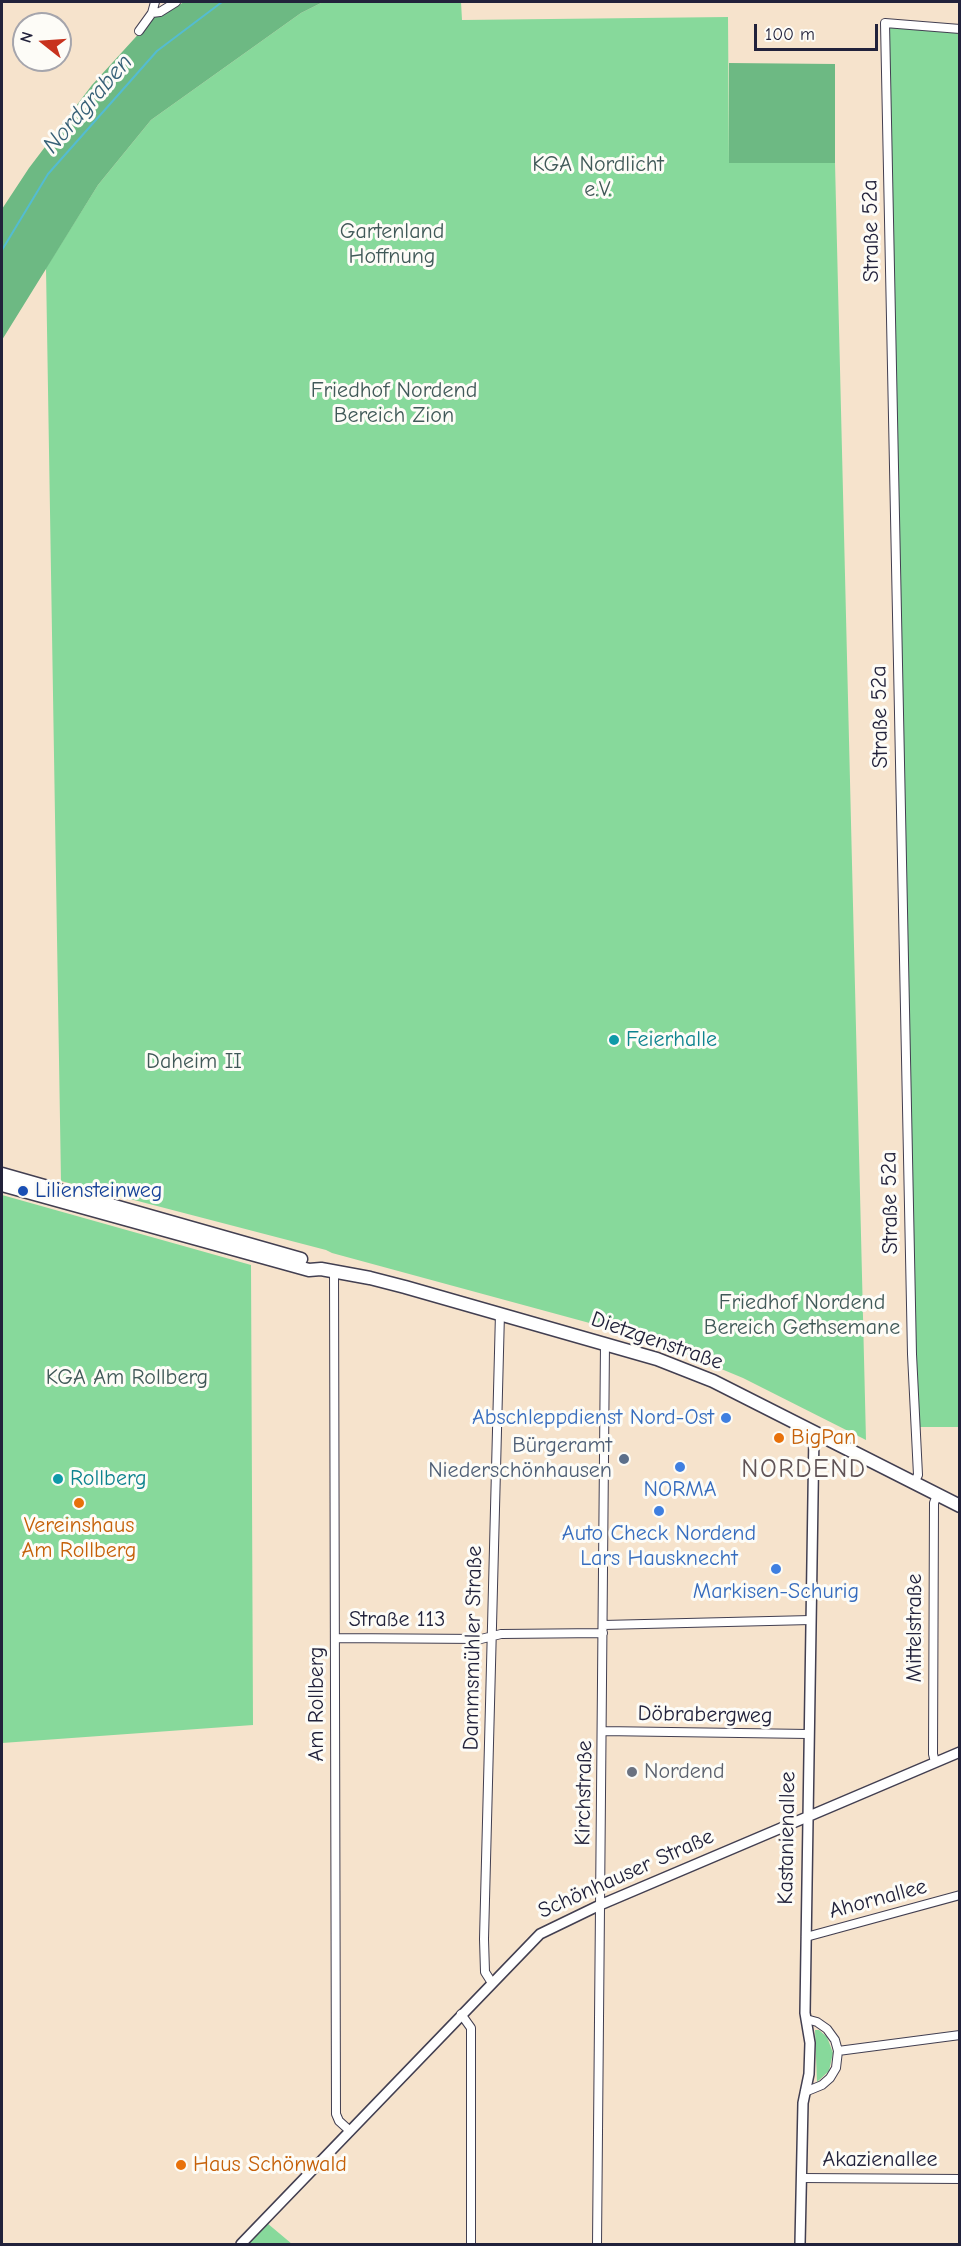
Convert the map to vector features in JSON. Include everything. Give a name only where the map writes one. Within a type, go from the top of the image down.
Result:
[{"type":"main road","name":"Dietzgenstraße","points":[[2,1174],[62,1197],[309,1270],[321,1269],[370,1278],[605,1343],[700,1375],[960,1506]]},
{"type":"main road","name":"Dietzgenstraße","points":[[2,1185],[62,1197]]},
{"type":"street","points":[[139,31],[152,13],[155,2]]},
{"type":"street","points":[[152,13],[160,12],[176,2]]},
{"type":"street","name":"Straße 52a","points":[[914,1483],[918,1475],[911,1325],[885,23],[960,29]]},
{"type":"street","name":"Am Rollberg","points":[[334,1271],[336,2114],[339,2121],[350,2131]]},
{"type":"street","name":"Dammsmühler Straße","points":[[492,1983],[485,1972],[484,1950],[500,1313]]},
{"type":"street","name":"Kirchstraße","points":[[597,2244],[605,1343]]},
{"type":"street","name":"Kastanienallee","points":[[800,2244],[805,2092],[809,2074],[810,2043],[806,2019],[806,1937],[814,1432]]},
{"type":"street","name":"Mittelstraße","points":[[935,1762],[933,1754],[934,1503],[938,1495]]},
{"type":"street","name":"Straße 113","points":[[335,1638],[481,1639],[501,1634],[811,1620]]},
{"type":"street","name":"Döbrabergweg","points":[[602,1731],[808,1734]]},
{"type":"street","name":"Schönhauser Straße","points":[[241,2244],[540,1934],[600,1905],[807,1815],[960,1752]]},
{"type":"street","name":"Ahornallee","points":[[806,1937],[960,1895]]},
{"type":"street","points":[[461,2014],[471,2028],[471,2244]]},
{"type":"street","points":[[805,2092],[822,2085],[830,2078],[836,2068],[838,2051],[835,2040],[827,2029],[817,2022],[806,2019]]},
{"type":"street","points":[[838,2051],[960,2035]]},
{"type":"street","name":"Akazienallee","points":[[801,2178],[960,2179]]},
{"type":"green space","points":[[184,2],[323,2],[301,13],[151,120],[98,185],[2,340],[2,209],[29,168],[92,85],[154,17]]},
{"type":"green space","points":[[323,2],[461,2],[462,20],[728,17],[729,163],[835,163],[866,1440],[743,1378],[678,1351],[619,1331],[326,1250],[61,1181],[46,268],[98,185],[151,120],[301,13]]},
{"type":"green space","points":[[885,23],[956,32],[959,35],[959,1427],[918,1427],[916,1393]]},
{"type":"green space","points":[[729,63],[835,64],[835,163],[729,163]]},
{"type":"green space","name":"KGA Am Rollberg","points":[[2,1195],[251,1265],[253,1725],[2,1743]]},
{"type":"green space","points":[[815,2030],[819,2030],[827,2037],[833,2053],[829,2071],[817,2082]]},
{"type":"green space","points":[[267,2223],[292,2244],[246,2244]]},
{"type":"waterway","name":"Nordgraben","points":[[2,250],[48,174],[157,51],[222,2]]},
{"type":"place","name":"Feierhalle","points":[[614,1040]]},
{"type":"place","name":"Liliensteinweg","points":[[23,1191]]},
{"type":"place","name":"Abschleppdienst Nord-Ost","points":[[726,1418]]},
{"type":"place","name":"BigPan","points":[[779,1438]]},
{"type":"place","name":"Bürgeramt Niederschönhausen","points":[[624,1459]]},
{"type":"place","name":"NORMA","points":[[680,1467]]},
{"type":"place","name":"Rollberg","points":[[58,1479]]},
{"type":"place","name":"Vereinshaus Am Rollberg","points":[[79,1503]]},
{"type":"place","name":"Auto Check Nordend Lars Hausknecht","points":[[659,1511]]},
{"type":"place","name":"Markisen-Schurig","points":[[776,1569]]},
{"type":"place","name":"Nordend","points":[[632,1772]]},
{"type":"place","name":"Haus Schönwald","points":[[181,2165]]},
{"type":"district","name":"NORDEND","points":[[804,1470]]},
{"type":"park label","name":"KGA Nordlicht e.V.","points":[[598,178]]},
{"type":"park label","name":"Gartenland Hoffnung","points":[[392,244]]},
{"type":"park label","name":"Friedhof Nordend Bereich Zion","points":[[394,404]]},
{"type":"park label","name":"Daheim II","points":[[194,1062]]},
{"type":"park label","name":"Friedhof Nordend Bereich Gethsemane","points":[[802,1316]]}]
